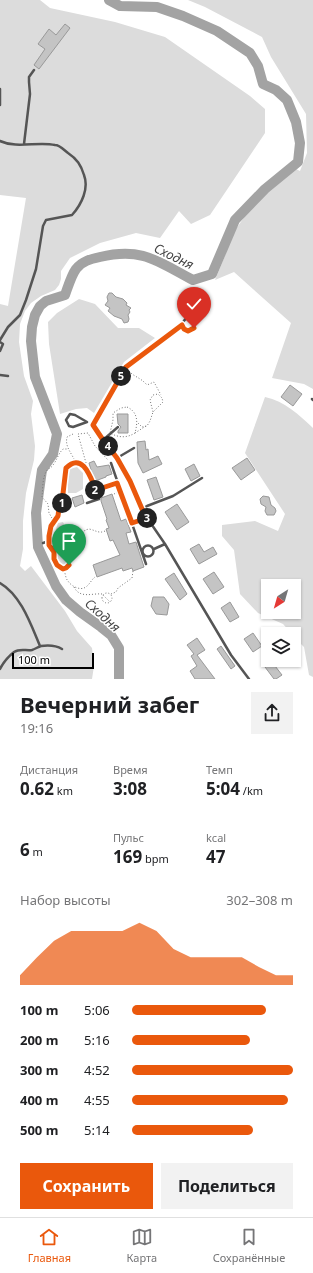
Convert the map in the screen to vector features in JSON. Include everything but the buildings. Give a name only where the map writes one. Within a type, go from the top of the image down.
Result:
[{"type":"lane","points":[[24,144],[30,94],[29,77],[34,70]]},
{"type":"lane","points":[[0,89],[0,105]]},
{"type":"lane","points":[[0,142],[9,144],[56,144],[74,156],[80,163],[85,178],[85,193],[72,215],[46,220],[42,226],[36,269],[26,300],[20,315],[8,327],[0,341],[3,344],[0,350]]},
{"type":"lane","points":[[93,425],[126,367],[182,325],[187,318],[192,319],[195,323],[194,328],[190,331],[186,330],[182,325]]},
{"type":"lane","points":[[0,375],[8,376]]},
{"type":"lane","points":[[87,422],[71,427],[67,424],[66,420],[68,416],[72,414],[93,425],[117,458],[130,481],[147,518],[165,544],[231,655],[249,679]]},
{"type":"lane","points":[[103,440],[118,427]]},
{"type":"lane","points":[[117,458],[134,448]]},
{"type":"lane","points":[[43,543],[49,543],[51,526],[58,516],[59,508],[62,502],[66,468],[68,466],[76,463],[84,465],[89,472],[99,499],[87,503]]},
{"type":"lane","points":[[111,463],[146,564]]},
{"type":"lane","points":[[142,509],[174,496],[202,478]]},
{"type":"lane","points":[[96,490],[117,483]]},
{"type":"lane","points":[[132,523],[147,518]]},
{"type":"lane","points":[[142,552],[146,556],[150,556],[154,549],[165,544]]},
{"type":"lane","points":[[142,552],[143,548],[147,546],[151,546],[154,549]]},
{"type":"lane","points":[[0,583],[6,586],[14,594],[27,615],[40,646]]},
{"type":"lane","points":[[0,669],[14,652],[20,650],[33,650],[40,646],[58,647],[62,649]]},
{"type":"path","points":[[126,367],[130,373],[138,376],[147,385],[154,382],[163,402],[153,412],[147,426],[135,433],[126,437],[117,436],[110,433],[113,412],[127,407],[132,409],[138,422],[135,433]]},
{"type":"path","points":[[153,412],[150,400],[153,395],[158,394],[162,398]]},
{"type":"path","points":[[138,422],[142,426],[147,426]]},
{"type":"path","points":[[86,469],[85,459],[78,434],[88,433],[95,446],[111,463]]},
{"type":"path","points":[[73,434],[66,437],[66,442],[68,449],[76,463]]},
{"type":"path","points":[[54,523],[48,513],[48,504],[42,497],[43,480],[45,474],[53,465],[58,454],[63,449],[68,449]]},
{"type":"path","points":[[63,569],[69,565],[73,556],[70,545],[72,541],[81,539],[85,530],[89,529],[102,533],[105,531]]},
{"type":"path","points":[[49,543],[54,552],[54,559],[57,565],[63,569],[67,580],[76,591],[82,594],[111,594],[116,592],[118,588],[132,578],[133,571]]},
{"type":"path","points":[[74,587],[82,589],[86,587],[95,577]]},
{"type":"path","points":[[103,594],[103,601],[106,603],[110,602]]},
{"type":"path","points":[[103,594],[110,602]]},
{"type":"path","points":[[110,602],[112,598],[111,594]]},
{"type":"shaded area","points":[[0,0],[40,0],[50,8],[115,22],[165,37],[250,96],[265,109],[265,133],[210,215],[191,224],[179,211],[160,238],[136,233],[100,243],[70,258],[61,271],[59,285],[55,290],[41,296],[31,303],[25,311],[20,324],[19,342],[24,376],[33,401],[31,414],[35,446],[34,460],[26,493],[23,521],[23,549],[20,566],[25,571],[31,566],[65,611],[77,631],[92,648],[94,666],[92,679],[0,679],[0,304],[8,306],[26,198],[0,195]]},
{"type":"shaded area","points":[[188,0],[313,0],[313,389],[304,384],[272,378],[291,323],[234,272],[215,280],[231,236],[245,216],[265,193],[294,168],[300,171],[307,153],[306,114],[271,57],[262,37],[205,7]]},
{"type":"shaded area","points":[[79,299],[95,304],[118,328],[139,328],[155,338],[124,362],[94,413],[87,408],[76,409],[60,414],[49,344],[48,322],[57,313]]},
{"type":"shaded area","points":[[265,397],[285,405],[313,428],[313,677],[309,675],[304,647],[301,644],[301,627],[286,627],[283,624],[272,619],[301,619],[301,579],[261,579],[261,614],[258,613],[240,594],[234,550],[222,536],[222,525],[255,521],[278,531],[285,514],[245,453]]},
{"type":"shaded area","points":[[77,467],[83,473],[83,489],[76,493],[68,493],[68,477],[70,469]]},
{"type":"shaded area","points":[[63,522],[70,536],[67,564],[63,565],[58,560],[54,539],[58,523]]},
{"type":"waterway","name":"Сходня","points":[[109,0],[120,6],[157,7],[183,16],[217,31],[250,53],[258,66],[263,84],[276,90],[287,100],[296,122],[300,143],[298,162],[265,189],[235,220],[212,274],[193,280],[159,262],[138,255],[115,254],[97,258],[78,266],[65,295],[46,301],[40,306],[35,315],[31,341],[35,377],[57,434],[53,454],[42,470],[36,513],[38,547],[56,586],[66,600],[111,635],[119,648],[119,679]]},
{"type":"route","points":[[69,565],[63,569],[57,565],[54,559],[53,549],[49,545],[51,526],[58,516],[59,508],[62,502],[66,468],[76,463],[84,465],[89,472],[96,490],[117,483],[132,523],[147,518],[130,481],[117,458],[93,425],[126,367],[182,325],[184,329],[188,331],[193,330],[194,328]]}]
